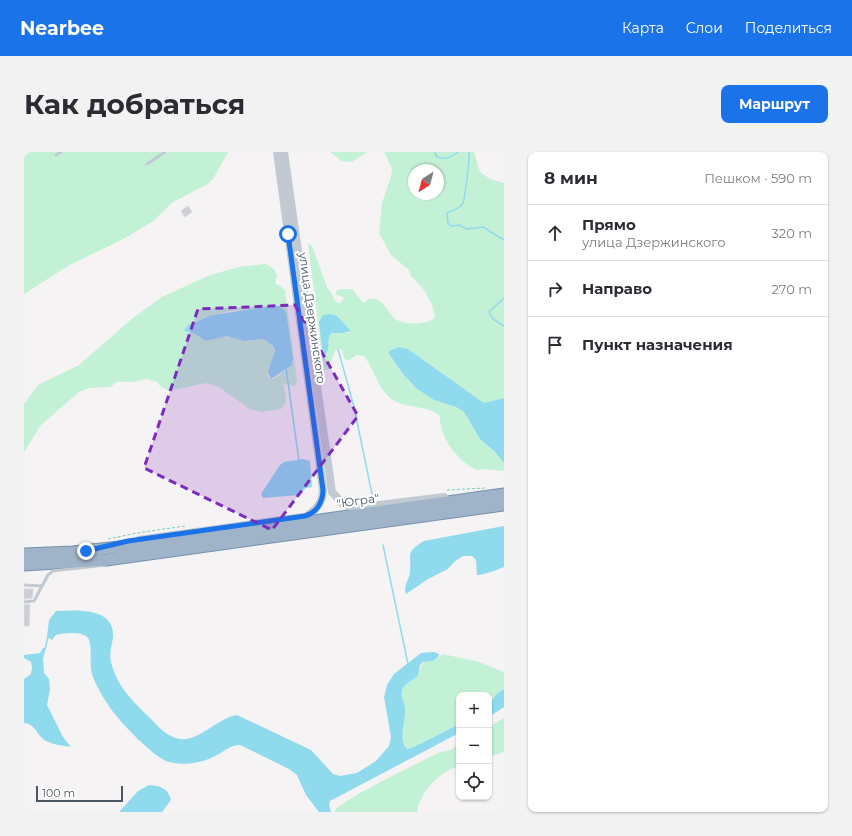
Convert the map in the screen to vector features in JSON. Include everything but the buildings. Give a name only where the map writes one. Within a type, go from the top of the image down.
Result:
[{"type":"highway","name":"\"Югра\"","points":[[24,554],[86,551],[504,493]]},
{"type":"highway","name":"\"Югра\"","points":[[24,565],[106,560],[504,505]]},
{"type":"street","name":"улица Дзержинского","points":[[277,152],[327,487]]},
{"type":"street","name":"улица Дзержинского","points":[[284,152],[327,487]]},
{"type":"street","points":[[294,523],[308,516],[316,509],[321,502],[327,487],[336,498],[350,508],[368,513]]},
{"type":"street","points":[[350,508],[362,508],[434,498],[504,493]]},
{"type":"street","points":[[86,551],[128,541],[308,516]]},
{"type":"lane","points":[[56,155],[61,152]]},
{"type":"lane","points":[[147,164],[165,152]]},
{"type":"lane","points":[[240,546],[305,532]]},
{"type":"lane","points":[[24,602],[34,601],[48,575],[53,571],[113,564]]},
{"type":"lane","points":[[24,586],[42,586]]},
{"type":"highlighted area","points":[[295,305],[358,416],[272,530],[144,468],[198,309]]},
{"type":"green space","points":[[24,152],[228,152],[213,179],[206,185],[173,202],[152,222],[123,239],[68,266],[24,294]]},
{"type":"green space","points":[[330,152],[367,152],[352,162],[342,161]]},
{"type":"green space","points":[[384,152],[474,152],[480,172],[490,179],[504,183],[504,398],[484,403],[408,349],[399,347],[389,351],[389,354],[403,374],[417,389],[434,400],[456,407],[464,412],[480,439],[500,457],[504,463],[504,471],[484,469],[477,470],[463,462],[451,448],[443,432],[440,416],[434,412],[404,405],[393,400],[380,386],[364,356],[357,355],[347,361],[344,358],[342,349],[337,349],[328,370],[324,370],[308,243],[312,246],[327,287],[337,303],[341,303],[344,298],[336,294],[336,291],[342,289],[352,289],[363,303],[374,298],[379,300],[393,317],[400,321],[416,324],[431,320],[435,316],[432,304],[423,289],[411,276],[409,270],[391,255],[379,233],[382,203],[391,177],[392,168]],"holes":[[[321,317],[343,324],[350,331],[348,333],[331,333],[328,338],[329,344]]]},
{"type":"green space","points":[[266,264],[274,269],[277,275],[275,284],[281,286],[285,291],[297,381],[295,386],[284,384],[286,402],[281,409],[261,412],[250,409],[219,387],[206,383],[169,391],[161,387],[157,382],[147,379],[132,382],[117,382],[110,387],[90,388],[79,392],[41,425],[24,452],[24,404],[38,385],[79,365],[133,318],[162,297],[210,275],[239,267]],"holes":[[[274,306],[292,365],[274,379],[269,378],[268,376],[275,355],[273,346],[269,342],[264,339],[244,341],[227,336],[206,341],[191,332],[193,322],[212,315],[230,311],[252,310]]]},
{"type":"green space","points":[[443,654],[479,662],[504,672],[504,689],[492,700],[492,692],[456,692],[456,726],[407,749],[403,740],[405,709],[402,690],[406,684],[416,678],[423,662],[433,661]]},
{"type":"green space","points":[[504,718],[504,752],[492,756],[492,728],[492,725]]},
{"type":"green space","points":[[456,746],[456,767],[445,773],[432,783],[422,797],[417,812],[334,812],[340,806],[366,790],[440,752],[451,750]]},
{"type":"water","points":[[279,306],[286,312],[293,359],[292,365],[271,379],[268,372],[275,351],[273,346],[264,339],[244,341],[227,336],[206,341],[193,333],[184,331],[188,325],[212,315]]},
{"type":"water","points":[[330,314],[337,316],[351,331],[344,333],[331,333],[328,350],[325,355],[322,348],[319,322],[323,315]]},
{"type":"water","points":[[399,347],[408,349],[484,403],[504,398],[504,463],[495,452],[480,439],[464,412],[456,407],[434,400],[417,389],[403,374],[389,354],[389,351]]},
{"type":"water","points":[[303,459],[310,461],[312,487],[306,488],[299,495],[263,498],[261,494],[280,465],[284,462]]},
{"type":"water","points":[[504,526],[504,567],[477,575],[476,560],[472,556],[463,556],[454,562],[448,569],[428,579],[406,594],[406,585],[410,572],[410,554],[411,551],[418,545],[424,541]]},
{"type":"water","points":[[74,610],[93,612],[108,620],[112,627],[113,637],[110,659],[117,678],[125,692],[158,727],[175,738],[187,739],[194,737],[222,720],[237,715],[311,750],[333,774],[340,776],[357,773],[376,761],[389,746],[391,737],[384,697],[387,685],[394,674],[421,653],[434,652],[439,654],[438,657],[433,661],[423,662],[420,665],[418,675],[405,685],[402,690],[405,709],[403,735],[404,745],[407,749],[411,748],[456,726],[456,735],[330,801],[329,805],[331,812],[319,812],[306,795],[297,775],[289,769],[240,745],[231,747],[207,760],[188,764],[169,762],[155,754],[121,722],[100,692],[92,674],[90,645],[88,638],[81,634],[72,633],[56,635],[52,640],[47,637],[49,620],[56,611]]},
{"type":"water","points":[[43,648],[46,648],[43,659],[44,673],[49,679],[50,689],[47,705],[63,737],[71,747],[46,741],[33,726],[24,723],[24,679],[31,674],[32,667],[31,662],[24,658],[24,655],[40,653]]},
{"type":"water","points":[[504,689],[504,707],[492,715],[492,701],[500,691]]},
{"type":"water","points":[[149,785],[163,788],[170,796],[171,800],[162,812],[119,812],[138,791]]},
{"type":"waterway","points":[[435,152],[436,156],[442,158],[451,157],[458,152]]},
{"type":"waterway","points":[[469,152],[463,203],[458,208],[447,213],[448,223],[451,226],[459,225],[467,229],[483,227],[504,240]]},
{"type":"waterway","points":[[504,298],[489,312],[493,319],[504,326]]},
{"type":"waterway","points":[[338,349],[354,407],[372,494]]},
{"type":"waterway","points":[[286,368],[299,461]]},
{"type":"waterway","points":[[383,545],[408,664]]},
{"type":"waterway","points":[[45,649],[48,637]]},
{"type":"route","points":[[86,551],[128,541],[308,516],[321,502],[323,490],[288,234]]}]
